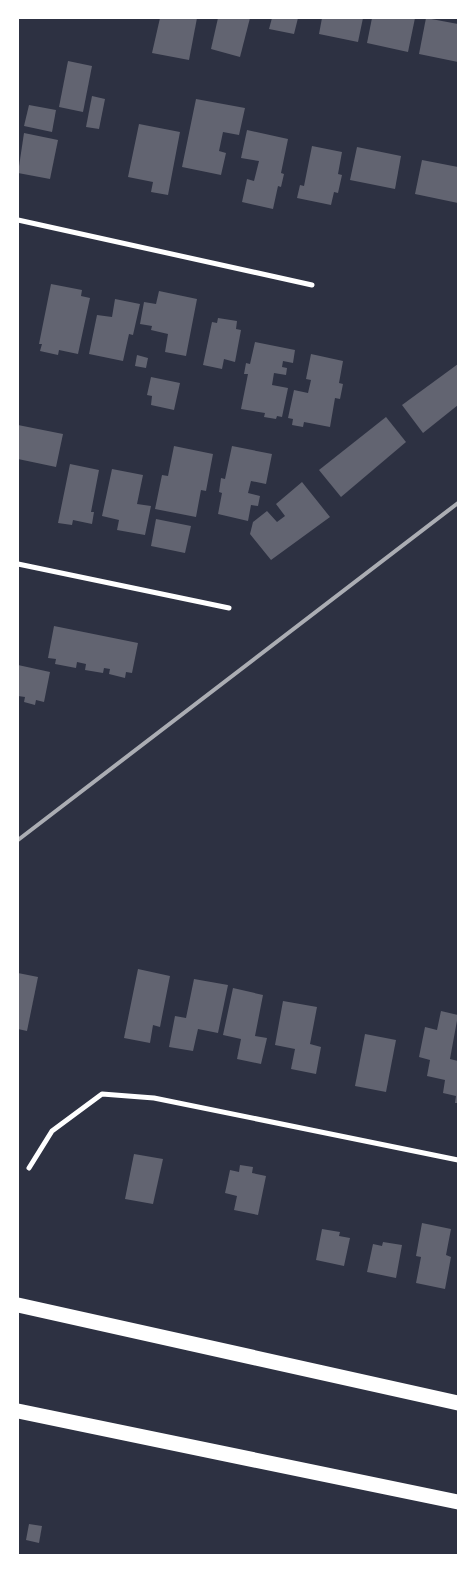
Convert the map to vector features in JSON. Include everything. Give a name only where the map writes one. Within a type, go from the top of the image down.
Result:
[{"type":"highway","points":[[18,1305],[458,1403]]},
{"type":"highway","points":[[18,1411],[458,1502]]},
{"type":"street","points":[[18,220],[312,285]]},
{"type":"street","points":[[18,564],[229,608]]},
{"type":"street","points":[[29,1168],[52,1131],[102,1094],[145,1097],[458,1160]]},
{"type":"building","points":[[160,18],[197,18],[189,60],[152,53]]},
{"type":"building","points":[[218,18],[250,18],[240,57],[211,49]]},
{"type":"building","points":[[272,18],[298,18],[294,34],[269,29]]},
{"type":"building","points":[[322,18],[363,18],[358,42],[319,34]]},
{"type":"building","points":[[372,18],[415,18],[408,52],[367,43]]},
{"type":"building","points":[[426,18],[458,24],[458,62],[419,54]]},
{"type":"building","points":[[68,61],[92,66],[83,112],[59,107]]},
{"type":"building","points":[[92,96],[105,99],[99,129],[86,127]]},
{"type":"building","points":[[196,99],[245,108],[239,135],[223,132],[219,151],[226,153],[221,175],[182,167]]},
{"type":"building","points":[[29,105],[56,110],[52,132],[24,126]]},
{"type":"building","points":[[139,124],[180,132],[168,195],[151,192],[153,182],[128,177]]},
{"type":"building","points":[[247,130],[288,139],[281,173],[284,174],[281,187],[278,186],[273,209],[242,202],[247,179],[254,181],[259,161],[241,158]]},
{"type":"building","points":[[24,133],[58,140],[50,179],[18,173]]},
{"type":"building","points":[[312,146],[342,152],[338,174],[342,175],[338,193],[334,192],[331,205],[297,198],[300,185],[304,186]]},
{"type":"building","points":[[357,147],[401,156],[395,189],[350,180]]},
{"type":"building","points":[[422,160],[458,167],[458,203],[415,194]]},
{"type":"building","points":[[51,284],[82,290],[81,296],[90,298],[78,354],[59,350],[58,355],[40,351],[42,344],[39,344]]},
{"type":"building","points":[[159,291],[197,299],[186,356],[165,352],[168,334],[151,330],[152,326],[140,324],[144,302],[156,304]]},
{"type":"building","points":[[115,299],[140,304],[133,335],[129,334],[123,361],[89,354],[97,315],[112,317]]},
{"type":"building","points":[[218,318],[237,321],[236,329],[241,330],[235,362],[224,359],[222,369],[203,365],[212,322],[217,323]]},
{"type":"building","points":[[255,342],[295,350],[293,363],[283,361],[282,367],[287,368],[286,375],[274,373],[272,385],[288,388],[282,417],[277,416],[276,419],[264,417],[265,413],[241,409],[248,374],[244,374],[246,363],[250,364]]},
{"type":"building","points":[[311,354],[343,361],[339,383],[343,384],[340,399],[335,398],[330,427],[304,422],[303,427],[292,425],[293,419],[288,418],[294,390],[308,393],[311,380],[306,379]]},
{"type":"building","points":[[137,355],[148,358],[146,368],[135,366]]},
{"type":"building","points":[[458,364],[458,405],[423,433],[402,405]]},
{"type":"building","points":[[151,377],[180,383],[174,410],[151,405],[152,396],[147,395]]},
{"type":"building","points":[[386,417],[406,442],[341,497],[319,470]]},
{"type":"building","points":[[18,425],[63,434],[56,467],[18,459]]},
{"type":"building","points":[[174,446],[213,454],[206,491],[201,490],[196,517],[155,509],[162,475],[168,476]]},
{"type":"building","points":[[232,446],[272,454],[266,484],[251,481],[248,493],[260,496],[258,506],[251,505],[248,521],[218,514],[222,493],[219,492],[221,478],[225,479]]},
{"type":"building","points":[[70,464],[99,470],[91,512],[94,512],[92,524],[73,520],[72,525],[58,523]]},
{"type":"building","points":[[112,469],[143,475],[137,504],[151,506],[145,535],[117,530],[119,520],[102,516]]},
{"type":"building","points":[[302,482],[330,517],[271,560],[250,534],[253,522],[267,511],[277,522],[285,516],[276,504]]},
{"type":"building","points":[[156,519],[191,526],[185,553],[151,546]]},
{"type":"building","points":[[54,626],[138,643],[132,673],[126,672],[125,678],[109,674],[110,669],[104,668],[103,673],[85,670],[86,664],[77,662],[76,668],[55,664],[56,659],[48,658]]},
{"type":"building","points":[[18,665],[50,672],[44,702],[36,700],[35,705],[24,702],[25,697],[18,696]]},
{"type":"building","points":[[138,969],[170,976],[160,1027],[153,1025],[150,1043],[124,1038]]},
{"type":"building","points":[[18,973],[38,977],[27,1031],[18,1029]]},
{"type":"building","points":[[194,979],[228,985],[218,1033],[198,1029],[193,1051],[169,1047],[175,1016],[186,1018]]},
{"type":"building","points":[[233,988],[263,995],[255,1036],[267,1038],[261,1064],[237,1059],[241,1039],[223,1035]]},
{"type":"building","points":[[283,1001],[317,1007],[310,1044],[321,1047],[316,1074],[291,1069],[295,1049],[275,1045]]},
{"type":"building","points":[[441,1011],[458,1015],[450,1059],[458,1061],[458,1103],[455,1103],[456,1096],[443,1093],[445,1080],[427,1076],[430,1060],[419,1057],[425,1027],[437,1030]]},
{"type":"building","points":[[365,1034],[396,1040],[386,1092],[355,1086]]},
{"type":"building","points":[[134,1154],[163,1159],[153,1204],[125,1199]]},
{"type":"building","points":[[240,1165],[253,1167],[252,1173],[266,1176],[258,1215],[234,1210],[237,1196],[225,1193],[230,1170],[239,1172]]},
{"type":"building","points":[[422,1223],[451,1229],[446,1255],[451,1257],[445,1289],[416,1283],[421,1257],[416,1256]]},
{"type":"building","points":[[322,1229],[340,1232],[339,1236],[350,1238],[344,1266],[316,1260]]},
{"type":"building","points":[[383,1242],[402,1245],[396,1278],[367,1272],[373,1244],[382,1246]]},
{"type":"building","points":[[29,1524],[42,1526],[39,1543],[26,1540]]},
{"type":"railway","points":[[18,840],[458,503]]}]
